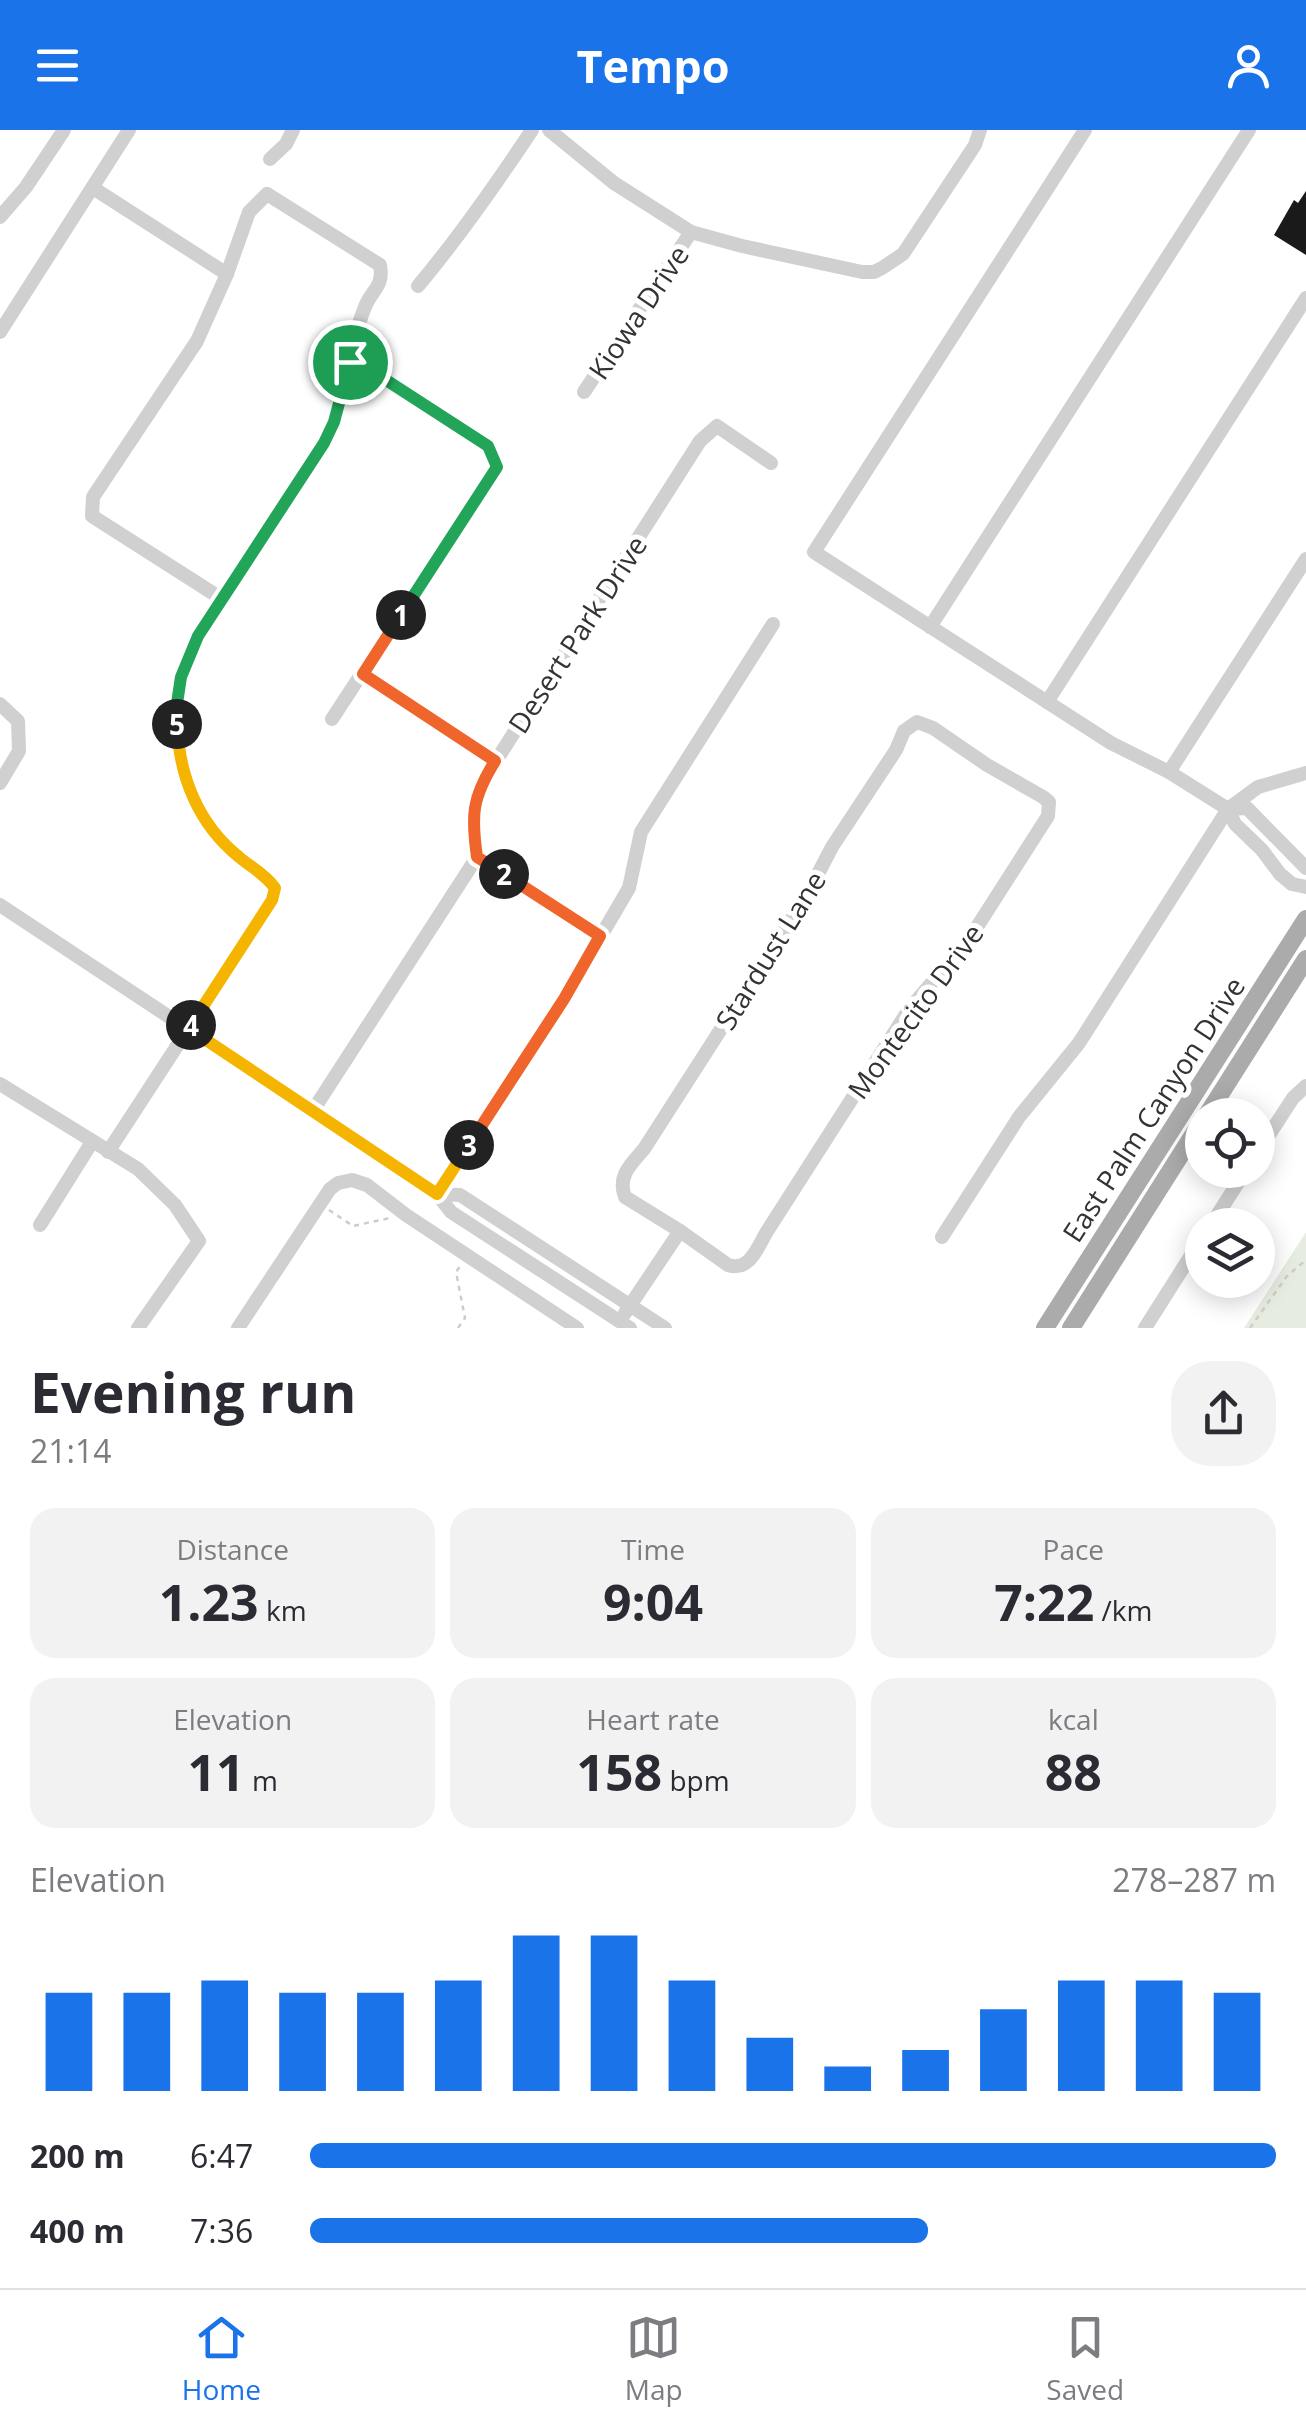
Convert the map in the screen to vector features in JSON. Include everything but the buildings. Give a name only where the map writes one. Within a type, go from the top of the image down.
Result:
[{"type":"main road","name":"East Palm Canyon Drive","points":[[1046,1328],[1306,920]]},
{"type":"main road","name":"East Palm Canyon Drive","points":[[1218,1098],[1306,959]]},
{"type":"main road","name":"East Palm Canyon Drive","points":[[1071,1328],[1185,1149]]},
{"type":"street","points":[[0,217],[26,187],[64,130]]},
{"type":"street","points":[[0,332],[130,130]]},
{"type":"street","points":[[270,159],[294,130]]},
{"type":"street","points":[[418,286],[487,198],[532,130]]},
{"type":"street","points":[[549,130],[614,183],[691,232],[862,272],[874,272],[903,254],[975,145],[980,130]]},
{"type":"street","points":[[1085,130],[814,552],[1112,743],[1228,809],[1247,808],[1306,868]]},
{"type":"street","points":[[930,626],[1249,130]]},
{"type":"street","points":[[92,188],[227,274]]},
{"type":"street","points":[[108,1152],[272,900],[275,888],[267,877],[238,856],[198,810],[178,748],[176,710],[181,677],[198,636],[324,443],[334,422],[366,304],[382,280],[380,265],[268,194],[249,212],[197,341],[93,497],[92,516],[222,599]]},
{"type":"street","name":"Kiowa Drive","points":[[584,392],[691,232]]},
{"type":"street","points":[[1048,702],[1306,298]]},
{"type":"street","points":[[332,718],[497,467],[488,446],[386,380],[350,362]]},
{"type":"street","name":"Desert Park Drive","points":[[477,857],[472,824],[480,786],[700,442],[717,426],[772,463]]},
{"type":"street","points":[[1169,772],[1306,559]]},
{"type":"street","points":[[437,1194],[564,999],[629,888],[641,832],[773,624]]},
{"type":"street","points":[[363,674],[495,761]]},
{"type":"street","points":[[0,704],[18,721],[19,751],[0,783]]},
{"type":"street","name":"Stardust Lane","points":[[680,1230],[625,1197],[622,1178],[807,895],[904,731],[918,722],[924,724],[987,766]]},
{"type":"street","name":"Montecito Drive","points":[[680,1230],[728,1264],[736,1267],[752,1258],[910,1008],[968,940],[1050,810],[1043,796],[987,766]]},
{"type":"street","points":[[942,1237],[1019,1116],[1079,1044],[1228,809],[1258,786],[1306,772]]},
{"type":"street","points":[[1228,809],[1234,824],[1262,850],[1280,874],[1292,884],[1306,888]]},
{"type":"street","points":[[312,1112],[477,857],[600,936]]},
{"type":"street","points":[[0,906],[437,1194],[452,1212],[622,1326],[630,1305],[680,1230]]},
{"type":"street","points":[[0,1084],[138,1169],[175,1206],[199,1241],[138,1328]]},
{"type":"street","points":[[1275,1126],[1306,1086]]},
{"type":"street","points":[[40,1225],[92,1142]]},
{"type":"street","points":[[238,1328],[330,1189],[352,1180],[367,1185],[577,1328]]},
{"type":"street","points":[[437,1194],[460,1195],[665,1328]]},
{"type":"street","points":[[1145,1328],[1185,1265]]},
{"type":"path","points":[[319,1204],[354,1226],[406,1214]]},
{"type":"path","points":[[458,1328],[466,1318],[456,1272],[467,1255]]},
{"type":"path","points":[[1250,1328],[1288,1276],[1306,1260]]},
{"type":"shaded area","points":[[1306,1232],[1306,1328],[1244,1328],[1263,1298],[1275,1298],[1275,1280]]},
{"type":"route","points":[[350,362],[386,380],[488,446],[497,467],[363,674],[495,761],[480,786],[472,824],[477,857],[600,936],[564,999],[437,1194],[188,1028],[272,900],[275,888],[218,836],[198,810],[178,748],[176,710],[181,677],[198,636],[324,443],[334,422],[350,362]]}]
